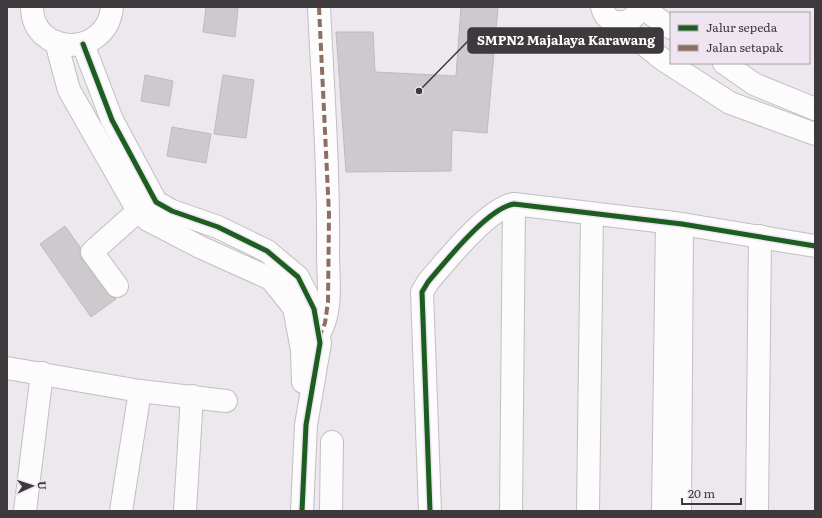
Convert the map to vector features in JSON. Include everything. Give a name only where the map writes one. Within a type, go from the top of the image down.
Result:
[{"type":"street","points":[[27,8],[44,35],[56,42],[69,46],[83,44],[96,38],[105,29],[111,16],[112,7]]},
{"type":"street","points":[[306,425],[320,343],[320,333],[325,323],[328,302],[329,214],[319,7]]},
{"type":"street","points":[[605,12],[623,23],[635,18],[641,7],[670,27]]},
{"type":"street","points":[[605,12],[662,59],[730,102],[815,134]]},
{"type":"street","points":[[56,42],[69,90],[147,206],[172,211],[218,227],[267,252],[298,277],[314,309],[320,343]]},
{"type":"street","points":[[83,44],[147,206],[148,220],[200,247],[271,279],[294,308],[302,350],[306,425],[302,511]]},
{"type":"street","points":[[725,64],[754,84],[815,109]]},
{"type":"street","points":[[511,511],[514,204]]},
{"type":"street","points":[[430,511],[422,292],[428,282],[483,222],[498,209],[506,205],[514,204],[674,223],[815,246]]},
{"type":"street","points":[[117,286],[92,252],[147,206]]},
{"type":"street","points":[[588,511],[592,214]]},
{"type":"street","points":[[663,511],[674,223]]},
{"type":"street","points":[[674,223],[680,511]]},
{"type":"street","points":[[757,511],[760,236]]},
{"type":"street","points":[[7,368],[140,391],[226,401]]},
{"type":"street","points":[[25,511],[42,373]]},
{"type":"street","points":[[121,511],[140,391]]},
{"type":"street","points":[[185,511],[192,396]]},
{"type":"street","points":[[331,511],[332,442]]},
{"type":"building","points":[[206,7],[238,7],[235,37],[203,32]]},
{"type":"building","points":[[461,7],[498,7],[487,133],[452,130],[451,171],[346,172],[336,32],[373,32],[375,72],[456,76]]},
{"type":"building","points":[[145,75],[173,81],[169,106],[141,101]]},
{"type":"building","points":[[223,75],[254,80],[246,138],[214,134]]},
{"type":"building","points":[[172,127],[211,134],[206,163],[167,156]]},
{"type":"building","points":[[65,226],[80,247],[82,259],[107,293],[116,299],[91,317],[40,244]]},
{"type":"marked path","points":[[319,7],[329,214],[328,302],[325,323],[320,335]]},
{"type":"cycle path","points":[[83,44],[112,120],[156,202],[172,211],[218,227],[267,251],[298,277],[314,309],[320,343],[306,425],[302,511]]},
{"type":"cycle path","points":[[430,511],[422,292],[428,282],[456,249],[492,215],[514,204],[682,224],[815,246]]},
{"type":"place","name":"SMPN2 Majalaya Karawang","points":[[419,91]]}]
